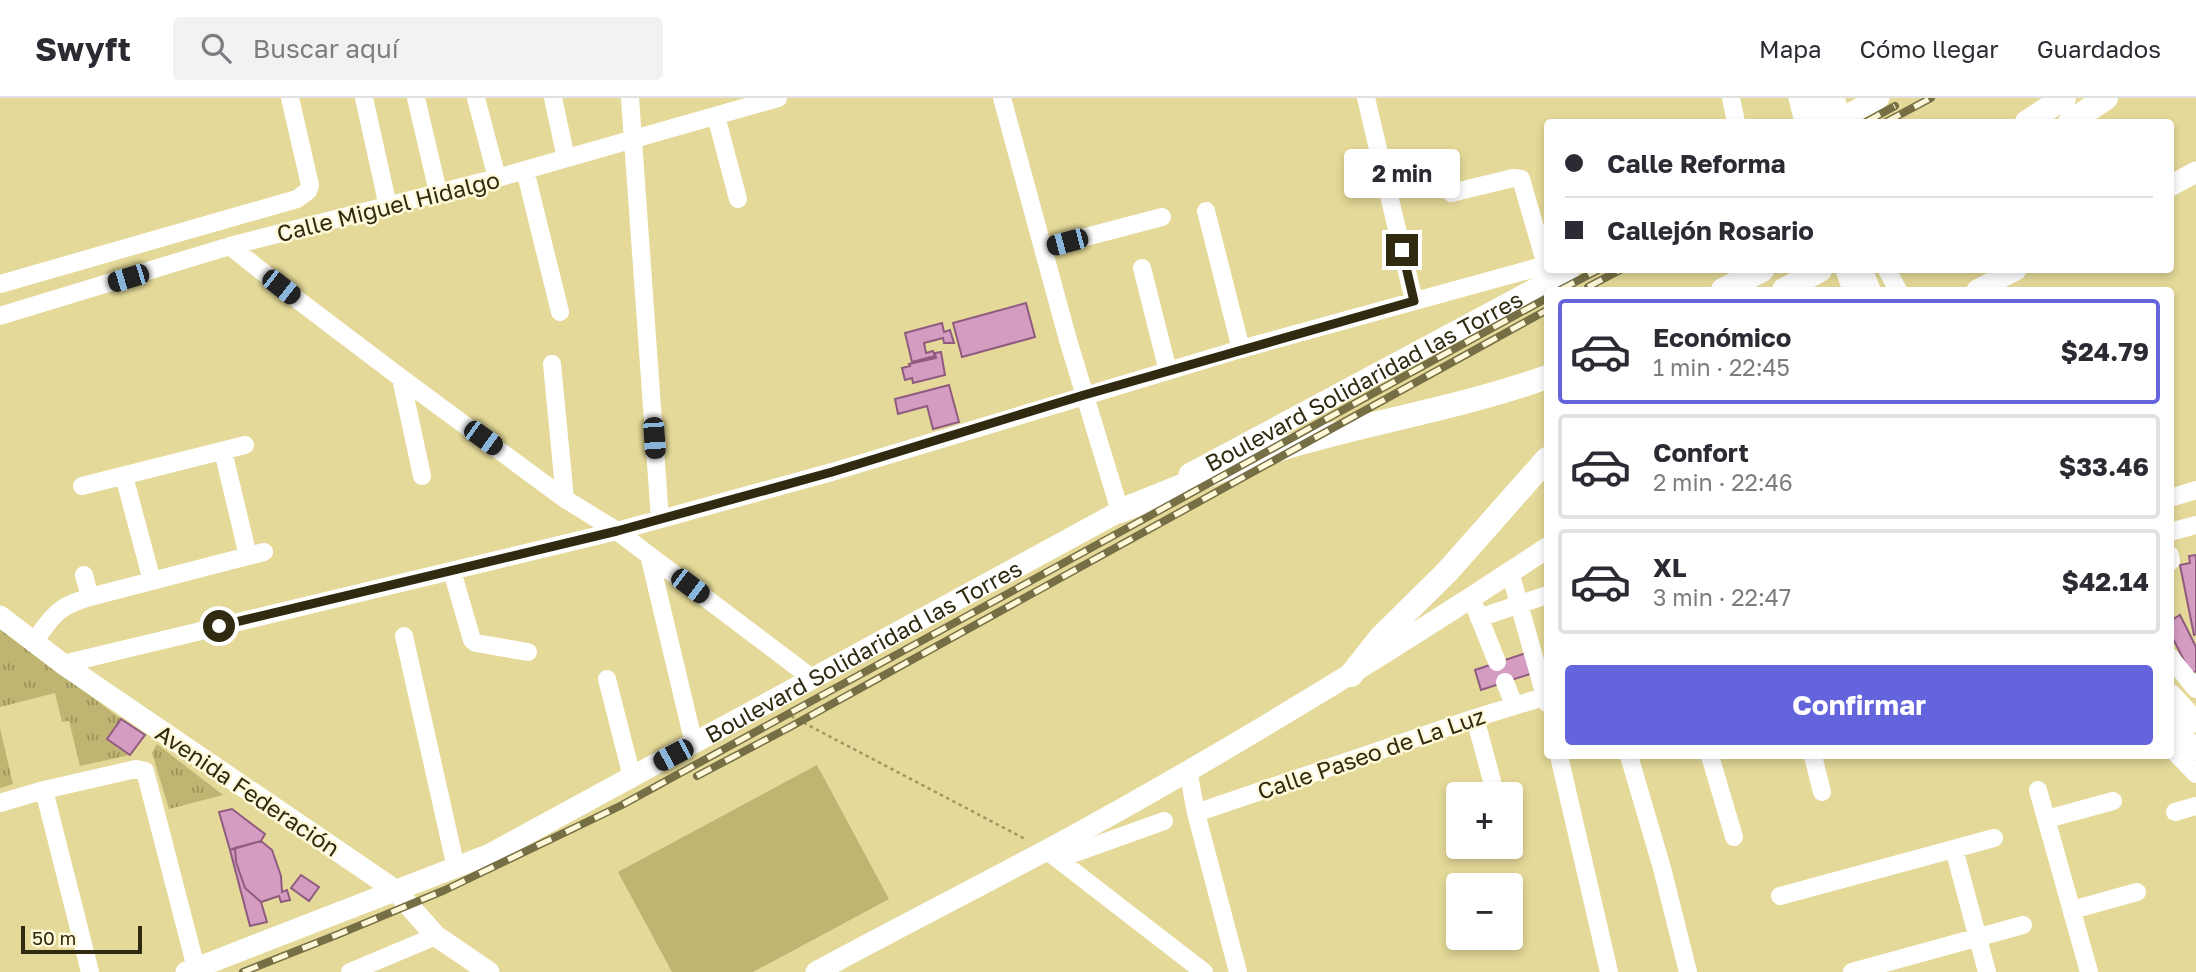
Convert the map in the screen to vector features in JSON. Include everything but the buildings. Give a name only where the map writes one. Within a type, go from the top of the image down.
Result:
[{"type":"highway","points":[[2032,119],[2064,98]]},
{"type":"highway","points":[[2074,119],[2106,98]]},
{"type":"highway","points":[[1729,287],[1756,273]]},
{"type":"highway","points":[[1790,287],[1815,273]]},
{"type":"highway","name":"Boulevard Solidaridad las Torres","points":[[1121,511],[1244,461],[1291,446],[1506,392],[1544,378]]},
{"type":"highway","points":[[1351,675],[1381,637],[1447,572],[1544,462]]},
{"type":"main road","points":[[1799,98],[1804,119]]},
{"type":"main road","points":[[1818,98],[1835,117],[1879,98]]},
{"type":"main road","points":[[2174,184],[2196,172]]},
{"type":"main road","name":"Boulevard Solidaridad las Torres","points":[[191,970],[490,854],[1121,511],[1548,273]]},
{"type":"main road","points":[[1983,287],[2010,273]]},
{"type":"main road","points":[[816,972],[1052,854],[1188,769],[1351,675],[1544,550]]},
{"type":"main road","name":"Avenida Federación","points":[[0,616],[35,640],[63,664],[395,890],[436,936],[489,972]]},
{"type":"main road","points":[[2174,698],[2196,722]]},
{"type":"main road","points":[[2174,728],[2196,750]]},
{"type":"street","points":[[0,284],[298,199],[310,185],[290,98]]},
{"type":"street","points":[[364,98],[388,206]]},
{"type":"street","points":[[416,98],[438,192]]},
{"type":"street","points":[[476,98],[497,178]]},
{"type":"street","points":[[553,98],[566,158]]},
{"type":"street","points":[[630,98],[660,519]]},
{"type":"street","name":"Calle Miguel Hidalgo","points":[[0,316],[230,246],[497,178],[778,98]]},
{"type":"street","points":[[1002,98],[1084,395],[1121,511]]},
{"type":"street","points":[[1366,98],[1414,301]]},
{"type":"street","points":[[1731,98],[1735,119]]},
{"type":"street","points":[[1790,98],[1795,119]]},
{"type":"street","points":[[716,116],[738,199]]},
{"type":"street","points":[[525,170],[560,313]]},
{"type":"street","points":[[1451,193],[1513,178],[1521,179],[1544,259]]},
{"type":"street","points":[[1206,211],[1239,340]]},
{"type":"street","points":[[1044,248],[1162,217]]},
{"type":"street","points":[[230,246],[298,300],[565,499],[617,531],[813,679]]},
{"type":"street","points":[[1142,268],[1168,371]]},
{"type":"street","points":[[63,664],[617,531],[832,472],[1168,371],[1239,340],[1548,273]]},
{"type":"street","points":[[552,364],[565,499]]},
{"type":"street","points":[[401,377],[422,476]]},
{"type":"street","points":[[82,486],[245,445]]},
{"type":"street","points":[[35,640],[62,608],[90,597],[256,554],[223,451]]},
{"type":"street","points":[[124,476],[152,581]]},
{"type":"street","points":[[2174,497],[2196,490]]},
{"type":"street","points":[[2174,531],[2196,525]]},
{"type":"street","points":[[649,555],[694,744]]},
{"type":"street","points":[[452,570],[472,640],[528,652]]},
{"type":"street","points":[[1510,572],[1544,691]]},
{"type":"street","points":[[84,575],[90,597]]},
{"type":"street","points":[[1479,618],[1544,596]]},
{"type":"street","points":[[1471,597],[1497,662]]},
{"type":"street","points":[[404,636],[456,868]]},
{"type":"street","points":[[2174,662],[2196,689]]},
{"type":"street","points":[[607,679],[632,777]]},
{"type":"street","points":[[1505,682],[1514,705]]},
{"type":"street","name":"Calle Paseo de La Luz","points":[[1196,813],[1514,705],[1544,698]]},
{"type":"street","points":[[1475,718],[1492,781]]},
{"type":"street","points":[[2174,751],[2196,774]]},
{"type":"street","points":[[1560,759],[1609,972]]},
{"type":"street","points":[[1630,759],[1662,868],[1688,972]]},
{"type":"street","points":[[1711,759],[1734,837]]},
{"type":"street","points":[[1814,759],[1822,792]]},
{"type":"street","points":[[0,803],[136,769],[145,771],[191,970]]},
{"type":"street","points":[[1188,769],[1196,813],[1238,972]]},
{"type":"street","points":[[44,790],[90,972]]},
{"type":"street","points":[[2038,790],[2089,972]]},
{"type":"street","points":[[2047,819],[2113,801]]},
{"type":"street","points":[[2175,812],[2196,807]]},
{"type":"street","points":[[1052,854],[1164,821]]},
{"type":"street","points":[[1780,896],[1994,838]]},
{"type":"street","points":[[1954,849],[1987,972]]},
{"type":"street","points":[[1052,854],[1204,972]]},
{"type":"street","points":[[2072,910],[2137,892]]},
{"type":"street","points":[[1852,972],[2023,925]]},
{"type":"street","points":[[350,972],[436,936]]},
{"type":"path","points":[[766,704],[847,744],[1052,854]]},
{"type":"green space","points":[[0,627],[121,719],[107,739],[130,755],[80,766],[69,721],[62,722],[55,693],[0,707]]},
{"type":"green space","points":[[0,728],[13,784],[0,788]]},
{"type":"green space","points":[[157,744],[223,795],[169,809],[152,753]]},
{"type":"green space","points":[[817,765],[889,899],[753,972],[672,972],[618,872]]},
{"type":"railway","points":[[1892,119],[1931,98]]},
{"type":"railway","points":[[1871,119],[1895,106]]},
{"type":"railway","points":[[1566,287],[1592,273]]},
{"type":"railway","points":[[1588,287],[1614,273]]},
{"type":"railway","points":[[243,972],[445,890],[622,805],[1544,300]]},
{"type":"railway","points":[[697,776],[1544,312]]},
{"type":"route","points":[[219,626],[617,531],[832,472],[1084,395],[1414,301],[1402,250]]}]
